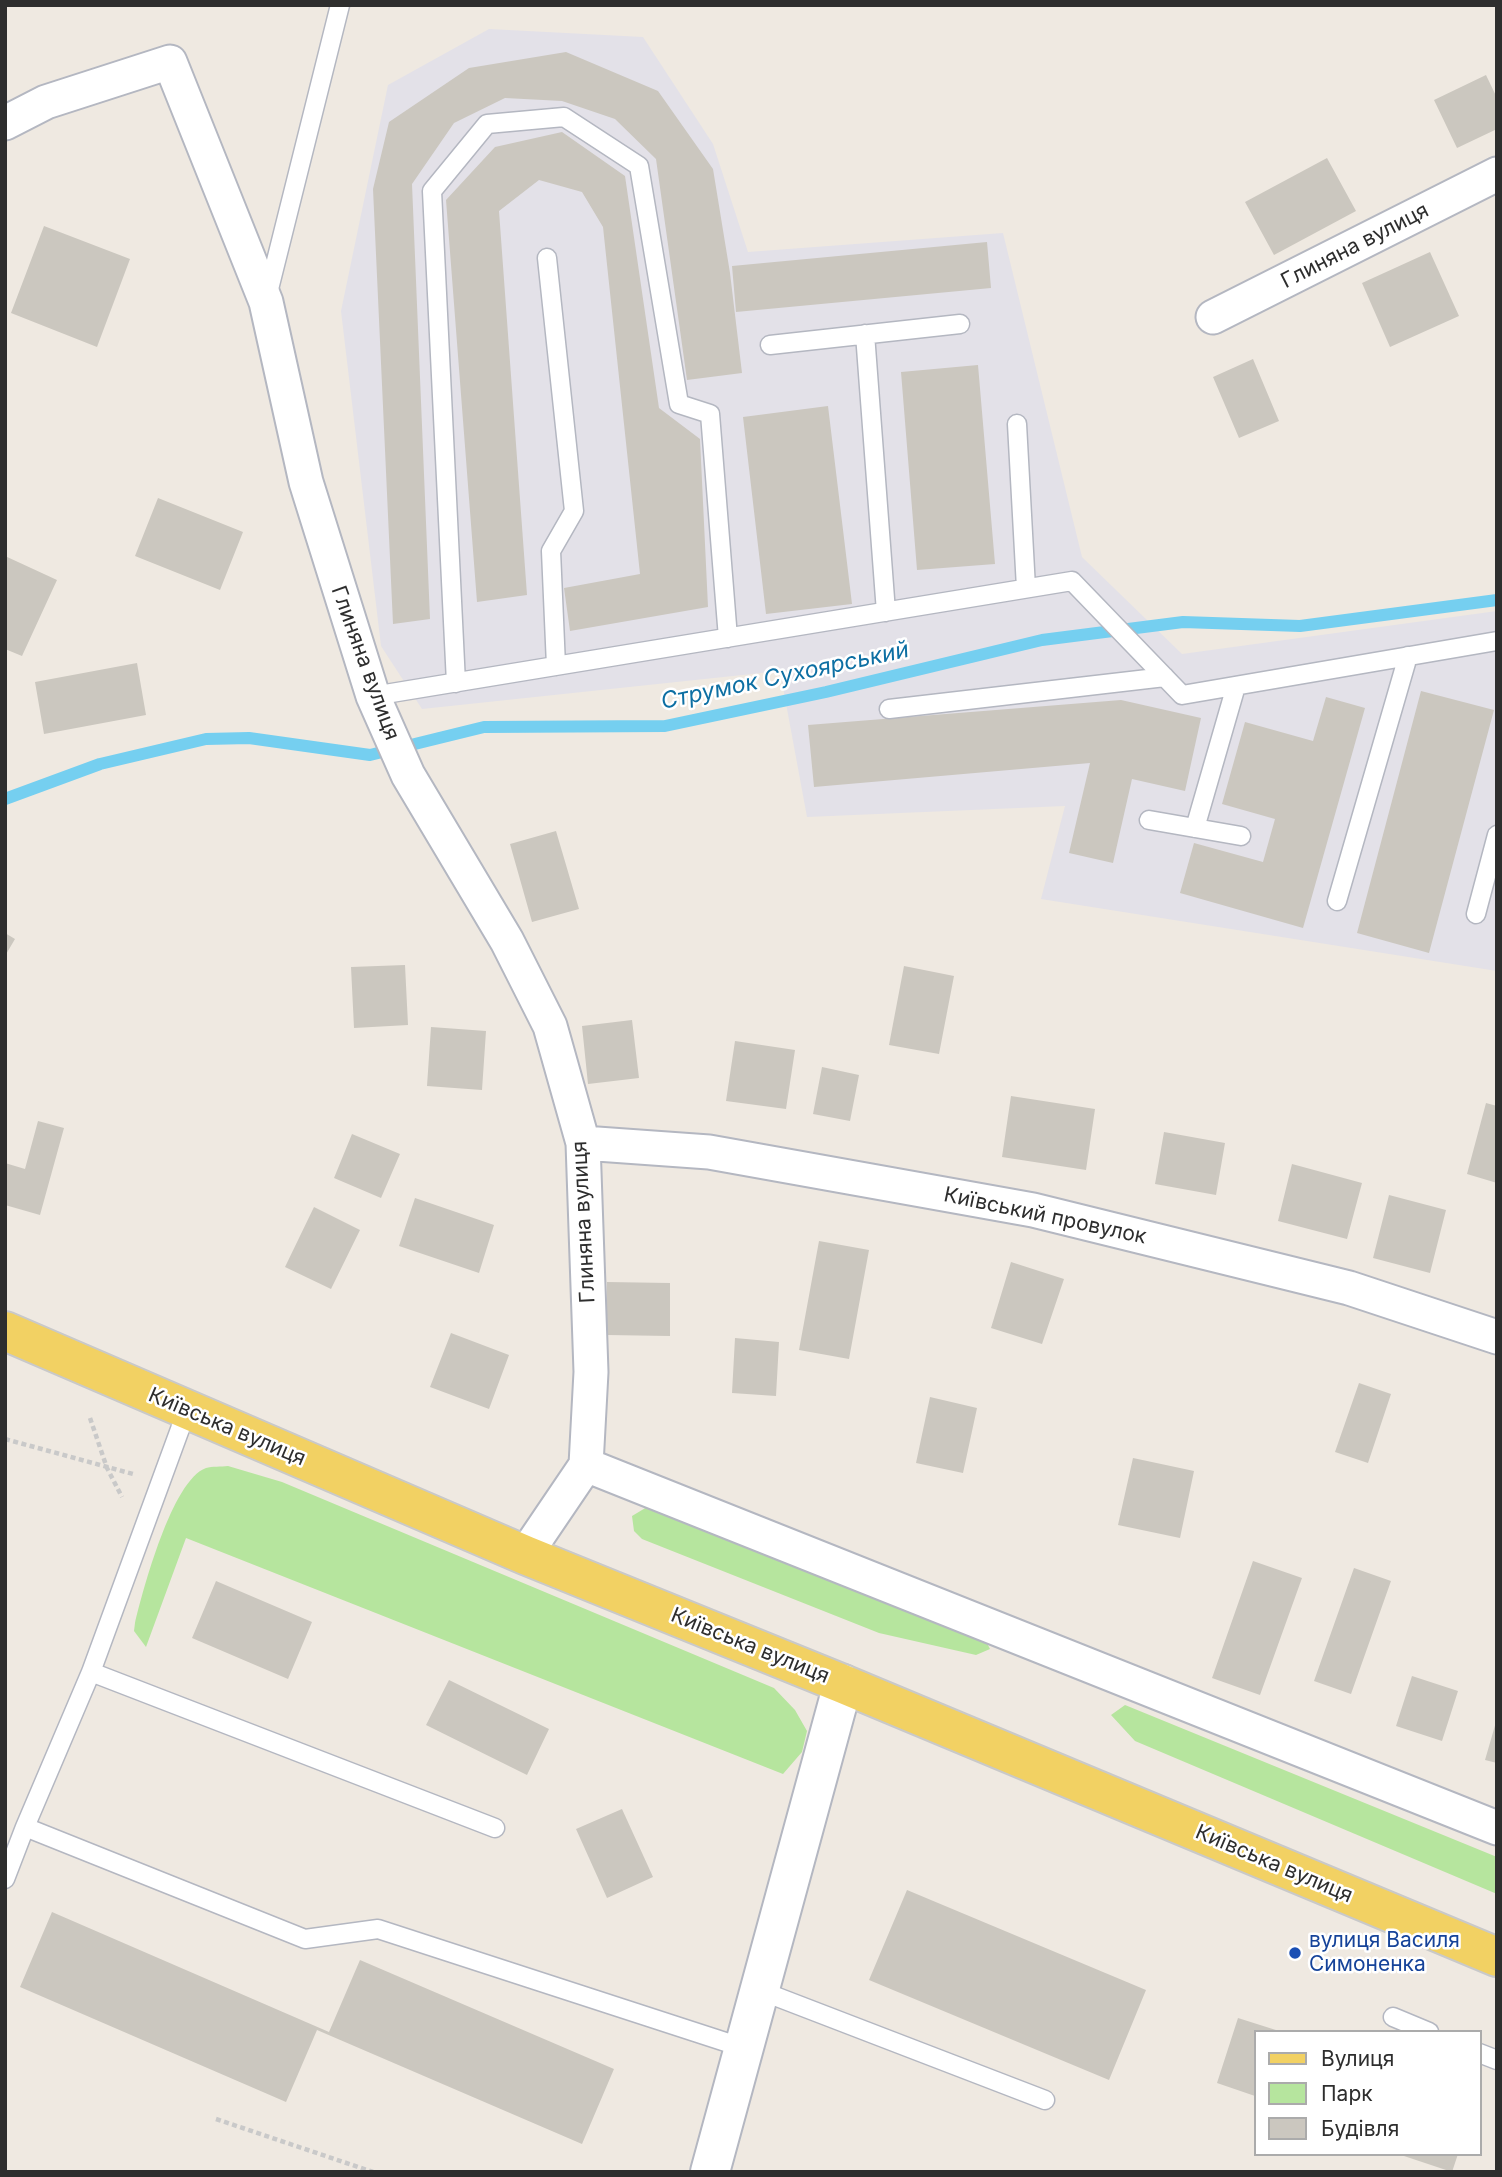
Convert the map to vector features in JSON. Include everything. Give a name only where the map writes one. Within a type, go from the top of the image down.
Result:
[{"type":"main road","name":"Київська вулиця","points":[[5,1331],[525,1555],[843,1684],[1497,1957]]},
{"type":"street","name":"Глиняна вулиця","points":[[5,123],[46,102],[170,62],[266,302],[306,482],[379,710],[408,775],[507,941],[550,1026],[583,1143],[591,1372],[586,1465]]},
{"type":"street","name":"Глиняна вулиця","points":[[1213,317],[1497,174]]},
{"type":"street","name":"Київський провулок","points":[[583,1143],[709,1152],[1033,1210],[1349,1287],[1497,1337]]},
{"type":"street","points":[[525,1555],[586,1465],[1497,1828]]},
{"type":"street","points":[[709,2172],[843,1684]]},
{"type":"lane","points":[[266,302],[340,5]]},
{"type":"lane","points":[[456,683],[432,191],[487,124],[564,117],[639,166],[680,404],[710,414],[728,638]]},
{"type":"lane","points":[[547,258],[573,511],[551,551],[556,666]]},
{"type":"lane","points":[[770,345],[960,324]]},
{"type":"lane","points":[[865,334],[886,612]]},
{"type":"lane","points":[[1017,424],[1026,589]]},
{"type":"lane","points":[[379,710],[456,683],[1072,581],[1182,695],[1497,641]]},
{"type":"lane","points":[[1337,901],[1408,656]]},
{"type":"lane","points":[[889,709],[1165,677]]},
{"type":"lane","points":[[1195,828],[1236,686]]},
{"type":"lane","points":[[1149,820],[1241,836]]},
{"type":"lane","points":[[1476,914],[1497,835]]},
{"type":"lane","points":[[5,1879],[91,1672],[187,1410]]},
{"type":"lane","points":[[91,1672],[495,1828]]},
{"type":"lane","points":[[25,1827],[305,1939],[378,1929],[744,2048]]},
{"type":"lane","points":[[759,1990],[1045,2100]]},
{"type":"lane","points":[[1393,2017],[1424,2030]]},
{"type":"path","points":[[90,1418],[107,1468],[122,1499],[136,1549]]},
{"type":"path","points":[[5,1439],[161,1481]]},
{"type":"path","points":[[216,2119],[373,2172]]},
{"type":"shaded area","points":[[489,29],[643,37],[713,144],[748,252],[1003,233],[1082,557],[1182,654],[1497,611],[1497,971],[1041,899],[1065,806],[807,817],[780,671],[422,709],[381,646],[341,311],[388,85]]},
{"type":"green space","points":[[228,1466],[282,1482],[774,1688],[795,1710],[807,1731],[802,1752],[783,1774],[186,1538],[146,1647],[134,1631],[135,1623],[152,1563],[171,1514],[194,1477],[206,1468]]},
{"type":"green space","points":[[647,1507],[985,1639],[990,1649],[976,1655],[879,1633],[642,1539],[634,1531],[632,1516]]},
{"type":"green space","points":[[1125,1705],[1497,1857],[1497,1894],[1135,1741],[1111,1715]]},
{"type":"building","points":[[566,52],[658,91],[713,169],[730,273],[742,373],[687,380],[656,159],[615,119],[562,101],[505,98],[454,123],[412,184],[430,619],[393,624],[373,189],[389,122],[469,68]]},
{"type":"building","points":[[1486,75],[1497,98],[1497,129],[1457,148],[1434,100]]},
{"type":"building","points":[[562,132],[625,176],[659,408],[700,439],[708,607],[570,631],[564,588],[640,574],[603,227],[582,192],[539,180],[499,211],[527,595],[477,602],[446,200],[495,147]]},
{"type":"building","points":[[1327,158],[1356,211],[1274,255],[1245,202]]},
{"type":"building","points":[[44,226],[130,259],[97,347],[11,313]]},
{"type":"building","points":[[987,242],[991,288],[736,312],[732,266]]},
{"type":"building","points":[[1430,252],[1459,316],[1390,347],[1362,283]]},
{"type":"building","points":[[1253,359],[1279,421],[1239,438],[1213,377]]},
{"type":"building","points":[[978,365],[995,564],[917,570],[901,372]]},
{"type":"building","points":[[828,406],[852,604],[766,614],[743,417]]},
{"type":"building","points":[[158,498],[243,532],[220,590],[135,556]]},
{"type":"building","points":[[5,556],[57,580],[22,656],[5,649]]},
{"type":"building","points":[[137,663],[146,715],[44,734],[35,682]]},
{"type":"building","points":[[1421,691],[1494,710],[1429,953],[1357,933]]},
{"type":"building","points":[[1326,697],[1365,708],[1303,928],[1180,893],[1194,843],[1263,862],[1275,819],[1222,804],[1245,722],[1313,741]]},
{"type":"building","points":[[1121,700],[1201,718],[1185,791],[1132,779],[1113,863],[1069,853],[1090,763],[814,787],[808,725]]},
{"type":"building","points":[[556,831],[579,909],[532,922],[510,844]]},
{"type":"building","points":[[5,933],[15,939],[5,956]]},
{"type":"building","points":[[405,965],[408,1025],[354,1028],[351,967]]},
{"type":"building","points":[[904,966],[954,976],[939,1054],[889,1045]]},
{"type":"building","points":[[632,1020],[639,1078],[588,1084],[582,1026]]},
{"type":"building","points":[[431,1027],[486,1031],[482,1090],[427,1086]]},
{"type":"building","points":[[735,1041],[795,1050],[786,1109],[726,1101]]},
{"type":"building","points":[[822,1067],[859,1075],[850,1121],[813,1114]]},
{"type":"building","points":[[1011,1096],[1095,1109],[1086,1170],[1002,1157]]},
{"type":"building","points":[[1486,1103],[1497,1106],[1497,1183],[1467,1174]]},
{"type":"building","points":[[38,1121],[64,1128],[40,1215],[5,1205],[5,1163],[25,1169]]},
{"type":"building","points":[[1164,1132],[1225,1143],[1216,1195],[1155,1184]]},
{"type":"building","points":[[352,1134],[400,1154],[381,1198],[334,1178]]},
{"type":"building","points":[[1292,1164],[1362,1183],[1347,1239],[1278,1221]]},
{"type":"building","points":[[1389,1195],[1446,1210],[1430,1273],[1373,1258]]},
{"type":"building","points":[[415,1198],[494,1225],[479,1273],[399,1246]]},
{"type":"building","points":[[314,1207],[360,1230],[331,1289],[285,1267]]},
{"type":"building","points":[[819,1241],[869,1250],[849,1359],[799,1350]]},
{"type":"building","points":[[1011,1262],[1064,1279],[1042,1344],[991,1328]]},
{"type":"building","points":[[607,1282],[670,1283],[670,1336],[607,1335]]},
{"type":"building","points":[[451,1333],[509,1355],[489,1409],[430,1387]]},
{"type":"building","points":[[735,1338],[779,1342],[776,1396],[732,1393]]},
{"type":"building","points":[[1359,1383],[1391,1394],[1368,1463],[1335,1452]]},
{"type":"building","points":[[930,1397],[977,1408],[963,1473],[916,1463]]},
{"type":"building","points":[[1133,1458],[1194,1471],[1180,1538],[1118,1525]]},
{"type":"building","points":[[1253,1561],[1302,1578],[1260,1695],[1212,1678]]},
{"type":"building","points":[[1354,1568],[1391,1581],[1351,1694],[1314,1681]]},
{"type":"building","points":[[216,1581],[312,1622],[288,1679],[192,1638]]},
{"type":"building","points":[[1412,1676],[1458,1691],[1442,1741],[1396,1726]]},
{"type":"building","points":[[449,1680],[549,1729],[527,1775],[426,1725]]},
{"type":"building","points":[[1497,1722],[1497,1763],[1485,1760]]},
{"type":"building","points":[[622,1809],[653,1877],[607,1898],[576,1829]]},
{"type":"building","points":[[907,1890],[1146,1990],[1109,2080],[869,1980]]},
{"type":"building","points":[[52,1912],[329,2032],[360,1960],[614,2069],[582,2144],[317,2030],[286,2102],[20,1987]]},
{"type":"building","points":[[1238,2018],[1276,2030],[1254,2030],[1254,2096],[1217,2083]]},
{"type":"building","points":[[1404,2156],[1457,2156],[1452,2172]]},
{"type":"waterway","name":"Струмок Сухоярський","points":[[5,799],[100,764],[206,739],[249,738],[370,755],[484,727],[665,726],[826,692],[1042,640],[1183,622],[1300,626],[1497,600]]},
{"type":"place","name":"вулиця Василя Симоненка","points":[[1295,1953]]}]
